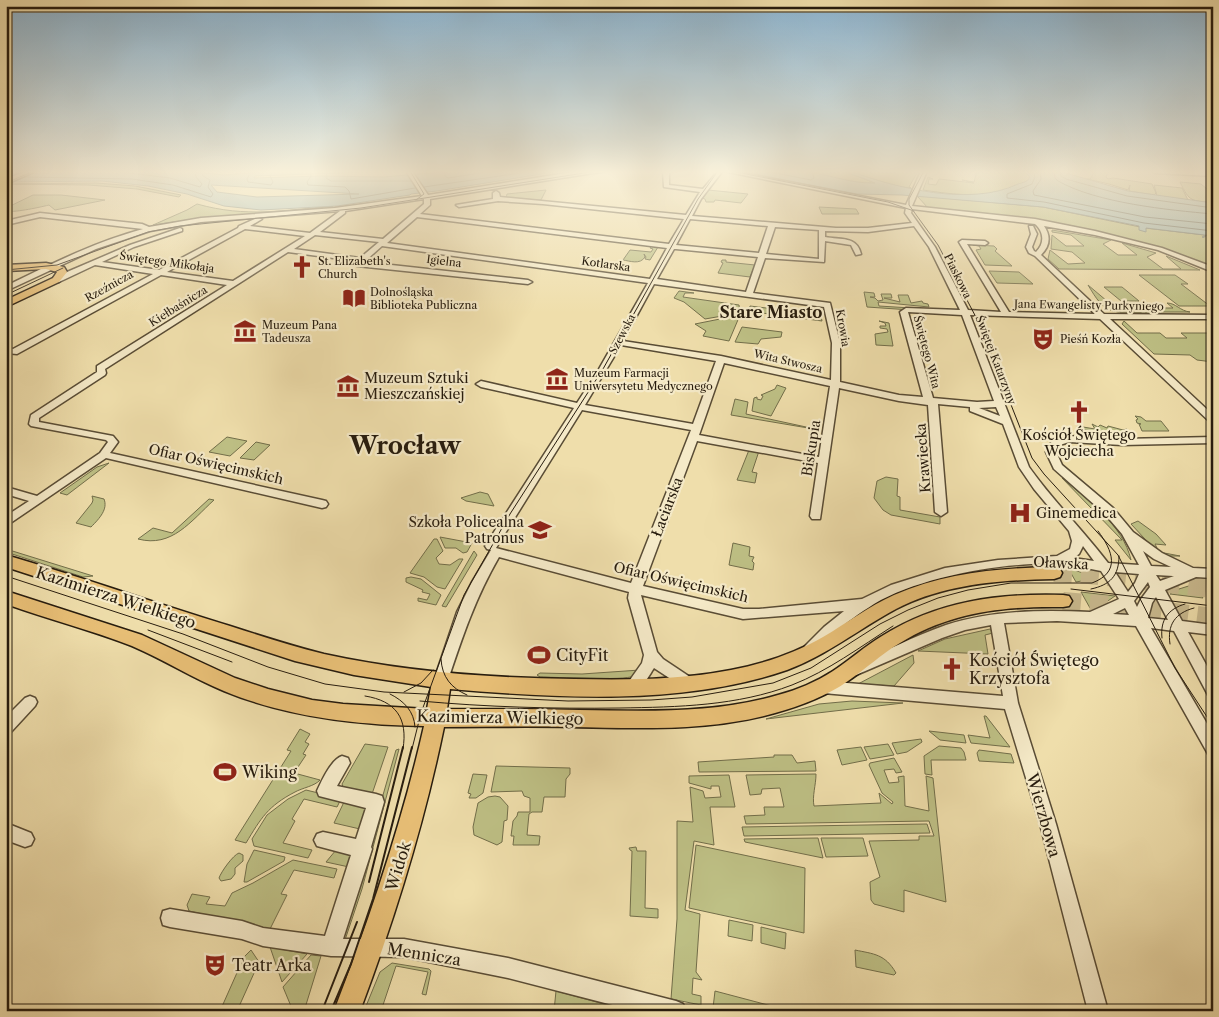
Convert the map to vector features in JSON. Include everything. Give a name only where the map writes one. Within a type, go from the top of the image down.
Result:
[{"type":"main road","points":[[6,268],[49,266],[62,271],[56,280],[6,304]]},
{"type":"main road","name":"Kazimierza Wielkiego","points":[[6,561],[134,604],[314,658],[391,674],[442,680],[515,686],[632,687],[688,683],[731,678],[788,663],[808,653]]},
{"type":"main road","points":[[808,653],[828,643],[861,620],[925,590],[988,576],[1056,567]]},
{"type":"main road","name":"Kazimierza Wielkiego","points":[[6,597],[155,648],[229,685],[282,701],[357,714],[436,717],[656,719],[701,717],[745,711],[776,704],[818,687],[847,672]]},
{"type":"main road","points":[[847,672],[869,654],[898,635],[942,614],[992,603],[1022,600],[1063,601]]},
{"type":"main road","name":"Widok","points":[[347,1011],[371,948],[402,852],[430,745],[442,680]]},
{"type":"street","points":[[6,222],[23,218]]},
{"type":"street","points":[[72,218],[142,226],[149,230]]},
{"type":"street","points":[[6,289],[49,266],[100,245],[149,230],[190,222],[230,218]]},
{"type":"street","name":"Rzeźnicza","points":[[10,351],[260,218]]},
{"type":"street","points":[[56,280],[132,246],[162,235],[207,225],[273,218]]},
{"type":"street","name":"Kiełbaśnicza","points":[[104,455],[112,446],[113,442],[109,438],[33,422],[34,417],[101,370],[334,218]]},
{"type":"street","points":[[358,262],[413,218]]},
{"type":"street","points":[[447,218],[763,256],[822,261],[822,230]]},
{"type":"street","name":"Szewska","points":[[442,680],[464,612],[493,549],[580,406],[650,282],[689,218]]},
{"type":"street","points":[[694,218],[822,230],[868,230],[915,224]]},
{"type":"street","name":"Piaskowa","points":[[911,218],[932,247],[965,314]]},
{"type":"street","points":[[1002,218],[1030,227],[1034,234],[1029,249],[1213,420]]},
{"type":"street","points":[[1013,218],[1035,221],[1142,244],[1172,253],[1213,270]]},
{"type":"street","points":[[1030,227],[1035,221]]},
{"type":"street","points":[[1035,221],[1044,228],[1046,234],[1046,243],[1042,251],[1037,255]]},
{"type":"street","name":"Kotlarska","points":[[207,225],[312,234],[384,243],[650,282],[827,304]]},
{"type":"street","points":[[749,295],[772,225]]},
{"type":"street","points":[[822,240],[853,243],[858,254]]},
{"type":"street","points":[[985,243],[962,242],[1007,315]]},
{"type":"street","name":"Igielna","points":[[286,250],[358,262],[528,282]]},
{"type":"street","name":"Świętego Mikołaja","points":[[94,263],[235,284]]},
{"type":"street","name":"Krowia","points":[[827,304],[836,343],[836,385]]},
{"type":"street","name":"Jana Ewangelisty Purkyniego","points":[[906,310],[1007,315],[1213,316]]},
{"type":"street","name":"Świętego Wita","points":[[906,310],[905,313],[931,402]]},
{"type":"street","name":"Świętej Katarzyny","points":[[965,314],[1026,472],[1105,566],[1141,623],[1213,749]]},
{"type":"street","points":[[1198,317],[1213,327]]},
{"type":"street","name":"Wita Stwosza","points":[[619,339],[721,359],[836,385],[931,402],[990,406],[1000,402]]},
{"type":"street","name":"Łaciarska","points":[[651,655],[634,598],[635,588],[695,433],[721,359]]},
{"type":"street","points":[[481,384],[824,462]]},
{"type":"street","name":"Biskupia","points":[[816,516],[836,385]]},
{"type":"street","name":"Krawiecka","points":[[931,402],[941,512]]},
{"type":"street","name":"Wita Stwosza","points":[[952,404],[1006,418]]},
{"type":"street","points":[[1196,572],[1158,556],[1127,532],[1109,511],[1054,462],[1051,458],[1051,449],[1056,443],[1068,440],[1122,442],[1213,440]]},
{"type":"street","points":[[6,522],[104,455]]},
{"type":"street","name":"Ofiar Oświęcimskich","points":[[104,455],[322,504]]},
{"type":"street","points":[[6,490],[38,500]]},
{"type":"street","points":[[1056,567],[1078,547],[1077,536],[1072,525]]},
{"type":"street","points":[[1127,532],[1213,691]]},
{"type":"street","name":"Ofiar Oświęcimskich","points":[[493,549],[635,588],[743,614],[862,604]]},
{"type":"street","name":"Oławska","points":[[911,581],[957,569],[982,565],[1105,566],[1213,574]]},
{"type":"street","points":[[1087,617],[1108,611],[1127,600],[1142,583],[1147,569]]},
{"type":"street","points":[[1141,623],[1141,612],[1145,601],[1157,588],[1196,572]]},
{"type":"street","name":"Kazimierza Wielkiego","points":[[808,653],[832,627],[862,604],[888,590],[911,581]]},
{"type":"street","points":[[997,619],[1035,616],[1087,617],[1213,630]]},
{"type":"street","name":"Kazimierza Wielkiego","points":[[847,672],[876,663],[942,632],[963,625],[997,619]]},
{"type":"street","name":"Wierzbowa","points":[[997,619],[1011,703],[1048,824],[1098,1011]]},
{"type":"street","points":[[651,655],[658,663],[688,683]]},
{"type":"street","points":[[632,687],[649,665],[651,655]]},
{"type":"street","points":[[818,687],[1011,703]]},
{"type":"street","points":[[6,726],[30,702]]},
{"type":"street","points":[[331,947],[363,849],[376,802],[325,791],[342,763]]},
{"type":"street","points":[[6,831],[25,840]]},
{"type":"street","points":[[323,840],[363,849]]},
{"type":"street","name":"Mennicza","points":[[170,918],[242,930],[263,937],[331,947],[404,948],[508,968],[676,1011]]},
{"type":"green space","points":[[168,218],[198,218],[153,225]]},
{"type":"green space","points":[[1019,218],[1099,218],[1145,228],[1213,236],[1213,268],[1142,243],[1107,234]]},
{"type":"green space","points":[[1052,230],[1111,240],[1103,244],[1118,255],[1137,255],[1122,243],[1156,253],[1147,257],[1163,269],[1181,269],[1166,256],[1200,270],[1059,269],[1048,259],[1050,250],[1068,264],[1085,263],[1072,252],[1051,249],[1052,235],[1066,246],[1084,246],[1071,235],[1052,232]]},
{"type":"green space","points":[[652,245],[658,247],[650,260],[645,259],[646,257],[644,254],[645,257],[640,261],[623,260],[630,250],[651,252],[653,249],[650,248]]},
{"type":"green space","points":[[973,245],[994,246],[997,249],[995,251],[1012,266],[985,265],[976,250],[981,249],[979,246]]},
{"type":"green space","points":[[722,260],[755,265],[750,277],[718,273],[723,263],[721,262]]},
{"type":"green space","points":[[989,271],[1019,272],[1033,284],[997,283]]},
{"type":"green space","points":[[1139,275],[1175,275],[1188,284],[1181,284],[1210,306],[1179,306]]},
{"type":"green space","points":[[1088,285],[1120,312],[1112,311],[1104,306]]},
{"type":"green space","points":[[1104,287],[1122,287],[1139,301],[1121,301]]},
{"type":"green space","points":[[679,291],[694,293],[685,293],[683,297],[739,305],[740,313],[735,314],[736,312],[729,311],[728,315],[705,319],[684,302],[674,298]]},
{"type":"green space","points":[[864,292],[874,293],[875,297],[870,297],[878,301],[883,300],[881,294],[891,294],[892,298],[884,298],[900,302],[898,295],[908,295],[911,303],[922,301],[928,304],[929,307],[878,302],[879,306],[911,308],[911,310],[867,307]]},
{"type":"green space","points":[[1167,303],[1190,312],[1162,312],[1159,308],[1173,308]]},
{"type":"green space","points":[[750,306],[815,314],[821,316],[822,321],[747,311]]},
{"type":"green space","points":[[740,315],[729,341],[703,336],[706,331],[695,324]]},
{"type":"green space","points":[[879,321],[889,323],[893,346],[876,345],[875,334],[888,332],[887,329],[880,328],[880,326],[886,326],[885,323]]},
{"type":"green space","points":[[1124,321],[1137,333],[1160,333],[1166,338],[1187,338],[1181,333],[1213,333],[1213,362],[1197,360],[1190,355],[1154,354],[1122,324]]},
{"type":"green space","points":[[742,327],[782,332],[781,337],[761,339],[758,344],[735,342]]},
{"type":"green space","points":[[777,385],[786,388],[771,416],[752,411],[754,398],[757,397],[757,399],[761,400],[763,396],[761,395],[775,389]]},
{"type":"green space","points":[[735,399],[748,402],[746,414],[820,430],[731,415]]},
{"type":"green space","points":[[1135,416],[1141,417],[1146,421],[1161,421],[1169,431],[1142,431],[1139,424],[1141,424],[1137,423],[1136,420],[1138,419]]},
{"type":"green space","points":[[1092,424],[1098,427],[1100,425],[1107,428],[1108,426],[1123,430],[1127,429],[1129,433],[1100,432],[1078,429],[1077,426],[1095,429]]},
{"type":"green space","points":[[227,437],[247,441],[230,456],[209,452]]},
{"type":"green space","points":[[256,442],[270,445],[254,460],[240,458]]},
{"type":"green space","points":[[749,450],[759,451],[752,472],[757,473],[755,483],[737,480]]},
{"type":"green space","points":[[109,463],[67,495],[60,493],[97,467]]},
{"type":"green space","points":[[886,477],[898,479],[897,496],[900,497],[900,510],[940,517],[940,524],[891,515],[883,510],[874,498],[877,481]]},
{"type":"green space","points":[[1062,478],[1113,524],[1127,547],[1131,560],[1115,540],[1122,540]]},
{"type":"green space","points":[[480,492],[488,494],[494,506],[466,501],[461,498]]},
{"type":"green space","points":[[92,496],[104,499],[105,506],[102,513],[91,527],[76,523],[92,503]]},
{"type":"green space","points":[[209,499],[214,500],[180,531],[161,540],[138,539],[153,528],[172,533]]},
{"type":"green space","points":[[1138,521],[1156,534],[1166,545],[1155,544],[1159,552],[1180,556],[1164,556],[1157,552],[1131,524]]},
{"type":"green space","points":[[440,537],[472,543],[467,552],[463,553],[456,548],[445,548]]},
{"type":"green space","points":[[434,539],[437,539],[443,551],[436,558],[439,564],[450,565],[459,559],[463,559],[445,589],[437,587],[424,577],[410,573]]},
{"type":"green space","points":[[733,543],[750,547],[749,556],[754,557],[752,561],[754,563],[753,570],[729,565]]},
{"type":"green space","points":[[6,549],[93,576],[83,577],[6,552]]},
{"type":"green space","points":[[474,551],[477,555],[446,607],[442,606]]},
{"type":"green space","points":[[1068,568],[1098,578],[1076,582]]},
{"type":"green space","points":[[406,578],[421,579],[441,595],[436,605],[418,601],[418,598],[427,600],[430,594],[422,592],[423,590],[406,582]]},
{"type":"green space","points":[[1195,584],[1203,598],[1170,594],[1179,589]]},
{"type":"green space","points":[[1081,592],[1115,596],[1102,605],[1090,608]]},
{"type":"green space","points":[[990,629],[993,633],[985,635],[988,654],[918,651],[945,639]]},
{"type":"green space","points":[[913,655],[914,663],[894,686],[858,684]]},
{"type":"green space","points":[[640,670],[634,676],[617,678],[540,677],[537,675],[540,673],[582,674]]},
{"type":"green space","points":[[852,701],[903,703],[766,719],[819,704]]},
{"type":"green space","points":[[984,716],[986,716],[1010,747],[971,743],[968,735],[990,738]]},
{"type":"green space","points":[[300,729],[310,734],[305,742],[309,744],[303,754],[306,755],[294,773],[320,780],[278,802],[266,813],[246,843],[235,840],[291,751],[287,750]]},
{"type":"green space","points":[[929,731],[964,735],[966,743],[940,740]]},
{"type":"green space","points":[[921,739],[922,742],[907,752],[897,754],[892,743]]},
{"type":"green space","points":[[365,744],[388,747],[371,797],[345,792],[342,784]]},
{"type":"green space","points":[[888,744],[894,755],[870,759],[864,747]]},
{"type":"green space","points":[[939,746],[961,748],[966,760],[931,760],[932,775],[925,774],[924,756]]},
{"type":"green space","points":[[861,747],[867,760],[842,765],[837,750]]},
{"type":"green space","points":[[399,749],[362,889],[345,940],[343,940],[342,937],[396,750]]},
{"type":"green space","points":[[979,750],[1011,754],[1014,763],[979,761],[977,753]]},
{"type":"green space","points":[[774,755],[792,755],[797,763],[815,761],[816,771],[699,772],[698,762],[774,757]]},
{"type":"green space","points":[[894,758],[902,772],[896,773],[894,769],[884,770],[889,783],[899,782],[898,777],[904,776],[905,806],[929,811],[926,776],[933,778],[946,902],[904,890],[904,912],[874,904],[871,900],[870,882],[880,877],[869,841],[919,840],[919,836],[934,836],[929,821],[746,824],[744,816],[765,815],[764,807],[784,807],[780,788],[762,789],[761,794],[750,795],[746,775],[816,774],[814,806],[881,803],[879,793],[892,804],[893,802],[882,793],[869,765],[870,763]]},
{"type":"green space","points":[[496,766],[570,768],[570,774],[566,779],[565,797],[544,797],[542,812],[532,812],[529,814],[527,835],[540,836],[539,845],[513,845],[514,836],[511,836],[513,821],[518,812],[530,812],[530,798],[524,796],[522,791],[491,792]]},
{"type":"green space","points":[[473,774],[487,775],[483,793],[476,798],[469,798],[471,794],[468,793]]},
{"type":"green space","points":[[729,775],[735,807],[710,807],[714,845],[694,841],[685,910],[700,914],[696,972],[702,980],[693,978],[692,994],[701,996],[701,1005],[671,999],[677,919],[677,821],[693,822],[690,787],[703,791],[705,798],[721,797],[719,786],[711,786],[711,789],[689,783],[689,776]]},
{"type":"green space","points":[[306,790],[339,798],[340,801],[337,807],[304,799],[292,819],[295,821],[283,843],[312,850],[308,858],[254,846],[252,839],[267,815],[288,799]]},
{"type":"green space","points":[[488,797],[500,797],[508,806],[502,842],[497,845],[474,835],[473,827],[478,803]]},
{"type":"green space","points":[[344,802],[369,805],[360,829],[334,823]]},
{"type":"green space","points":[[927,824],[930,833],[744,836],[742,827]]},
{"type":"green space","points":[[818,838],[823,858],[745,842],[744,839]]},
{"type":"green space","points":[[821,838],[863,838],[868,856],[826,857]]},
{"type":"green space","points":[[696,845],[805,868],[804,933],[689,908]]},
{"type":"green space","points":[[636,847],[637,851],[646,851],[645,908],[658,909],[658,918],[630,916],[632,851],[629,848]]},
{"type":"green space","points":[[254,850],[285,857],[284,861],[244,882],[247,864]]},
{"type":"green space","points":[[336,850],[354,853],[349,867],[326,862]]},
{"type":"green space","points":[[236,854],[243,855],[243,861],[235,868],[235,874],[231,879],[221,881],[219,878],[222,872]]},
{"type":"green space","points":[[293,860],[337,869],[334,878],[294,870],[281,894],[287,895],[270,929],[189,911],[187,905],[192,894],[210,897],[206,904],[225,906],[232,893]]},
{"type":"green space","points":[[729,920],[753,925],[752,941],[728,936]]},
{"type":"green space","points":[[761,927],[786,933],[785,949],[761,943]]},
{"type":"green space","points":[[270,947],[307,954],[282,982]]},
{"type":"green space","points":[[251,950],[259,962],[237,1011],[220,1011],[244,957]]},
{"type":"green space","points":[[855,950],[883,958],[896,973],[894,975],[856,967]]},
{"type":"green space","points":[[311,955],[321,956],[305,1008],[303,1011],[293,1011],[283,987]]},
{"type":"green space","points":[[392,963],[429,969],[431,971],[426,995],[422,994],[428,972],[396,966],[381,1011],[364,1011],[380,972]]},
{"type":"green space","points":[[556,991],[630,1011],[554,1011]]},
{"type":"green space","points":[[715,991],[783,1009],[783,1011],[728,1011],[713,1008]]},
{"type":"water","points":[[1101,218],[1213,218],[1213,236],[1146,228],[1146,232],[1139,230],[1139,226]]},
{"type":"tunnel","points":[[1054,573],[1089,575],[1213,589]]},
{"type":"tunnel","points":[[1063,601],[1135,607],[1213,617]]},
{"type":"tram line","points":[[6,270],[57,265],[148,232],[180,226],[256,218]]},
{"type":"tram line","points":[[428,694],[464,595],[510,514],[603,369],[687,218]]},
{"type":"tram line","points":[[919,218],[938,245],[978,321],[1032,458],[1044,474],[1102,538]]},
{"type":"tram line","points":[[6,295],[63,268]]},
{"type":"tram line","points":[[1098,531],[1102,538]]},
{"type":"tram line","points":[[428,694],[568,701],[651,700],[692,697],[773,683],[811,668],[880,624],[938,598],[968,590],[1011,583],[1092,583],[1107,573],[1111,567],[1110,553],[1102,538]]},
{"type":"tram line","points":[[1102,538],[1119,557]]},
{"type":"tram line","points":[[1091,589],[1103,585],[1112,579],[1119,563],[1119,557]]},
{"type":"tram line","points":[[1119,557],[1139,597]]},
{"type":"tram line","points":[[6,576],[183,634],[268,667],[325,684],[384,692],[428,694]]},
{"type":"tram line","points":[[1071,589],[1139,597]]},
{"type":"tram line","points":[[1139,597],[1213,606]]},
{"type":"tram line","points":[[1139,597],[1175,668],[1213,726]]},
{"type":"tram line","points":[[1162,638],[1162,626],[1166,616],[1174,609],[1185,604]]},
{"type":"tram line","points":[[1170,644],[1170,631],[1174,621],[1182,613],[1194,608]]},
{"type":"tram line","points":[[425,701],[545,708],[642,708],[729,701],[771,692],[792,685],[844,658],[893,626]]},
{"type":"tram line","points":[[148,630],[232,662]]},
{"type":"tram line","points":[[441,659],[443,671],[448,681],[456,689],[467,695]]},
{"type":"tram line","points":[[404,692],[421,683],[433,670]]},
{"type":"tram line","points":[[390,694],[407,707],[413,716],[415,727]]},
{"type":"tram line","points":[[425,701],[428,694]]},
{"type":"tram line","points":[[365,696],[385,702],[398,713],[404,728],[403,749]]},
{"type":"tram line","points":[[420,701],[425,701]]},
{"type":"tram line","points":[[412,749],[425,701]]},
{"type":"tram line","points":[[369,882],[403,747]]},
{"type":"tram line","points":[[331,1011],[351,964],[373,899],[412,747]]},
{"type":"tram line","points":[[322,1011],[357,922]]},
{"type":"place","name":"St. Elizabeth's Church","points":[[302,267]]},
{"type":"place","name":"Dolnośląska Biblioteka Publiczna","points":[[354,298]]},
{"type":"place","name":"Muzeum Pana Tadeusza","points":[[245,331]]},
{"type":"place","name":"Pieśń Kozła","points":[[1043,339]]},
{"type":"place","name":"Muzeum Farmacji Uniwersytetu Medycznego","points":[[557,379]]},
{"type":"place","name":"Muzeum Sztuki Mieszczańskiej","points":[[348,386]]},
{"type":"place","name":"Kościół Świętego Wojciecha","points":[[1079,412]]},
{"type":"place","name":"Ginemedica","points":[[1020,513]]},
{"type":"place","name":"Szkoła Policealna Patronus","points":[[540,530]]},
{"type":"place","name":"CityFit","points":[[539,655]]},
{"type":"place","name":"Kościół Świętego Krzysztofa","points":[[952,669]]},
{"type":"place","name":"Wiking","points":[[225,772]]},
{"type":"place","name":"Teatr Arka","points":[[215,965]]},
{"type":"district","name":"Stare Miasto","points":[[771,312]]},
{"type":"district","name":"Wrocław","points":[[405,445]]}]
